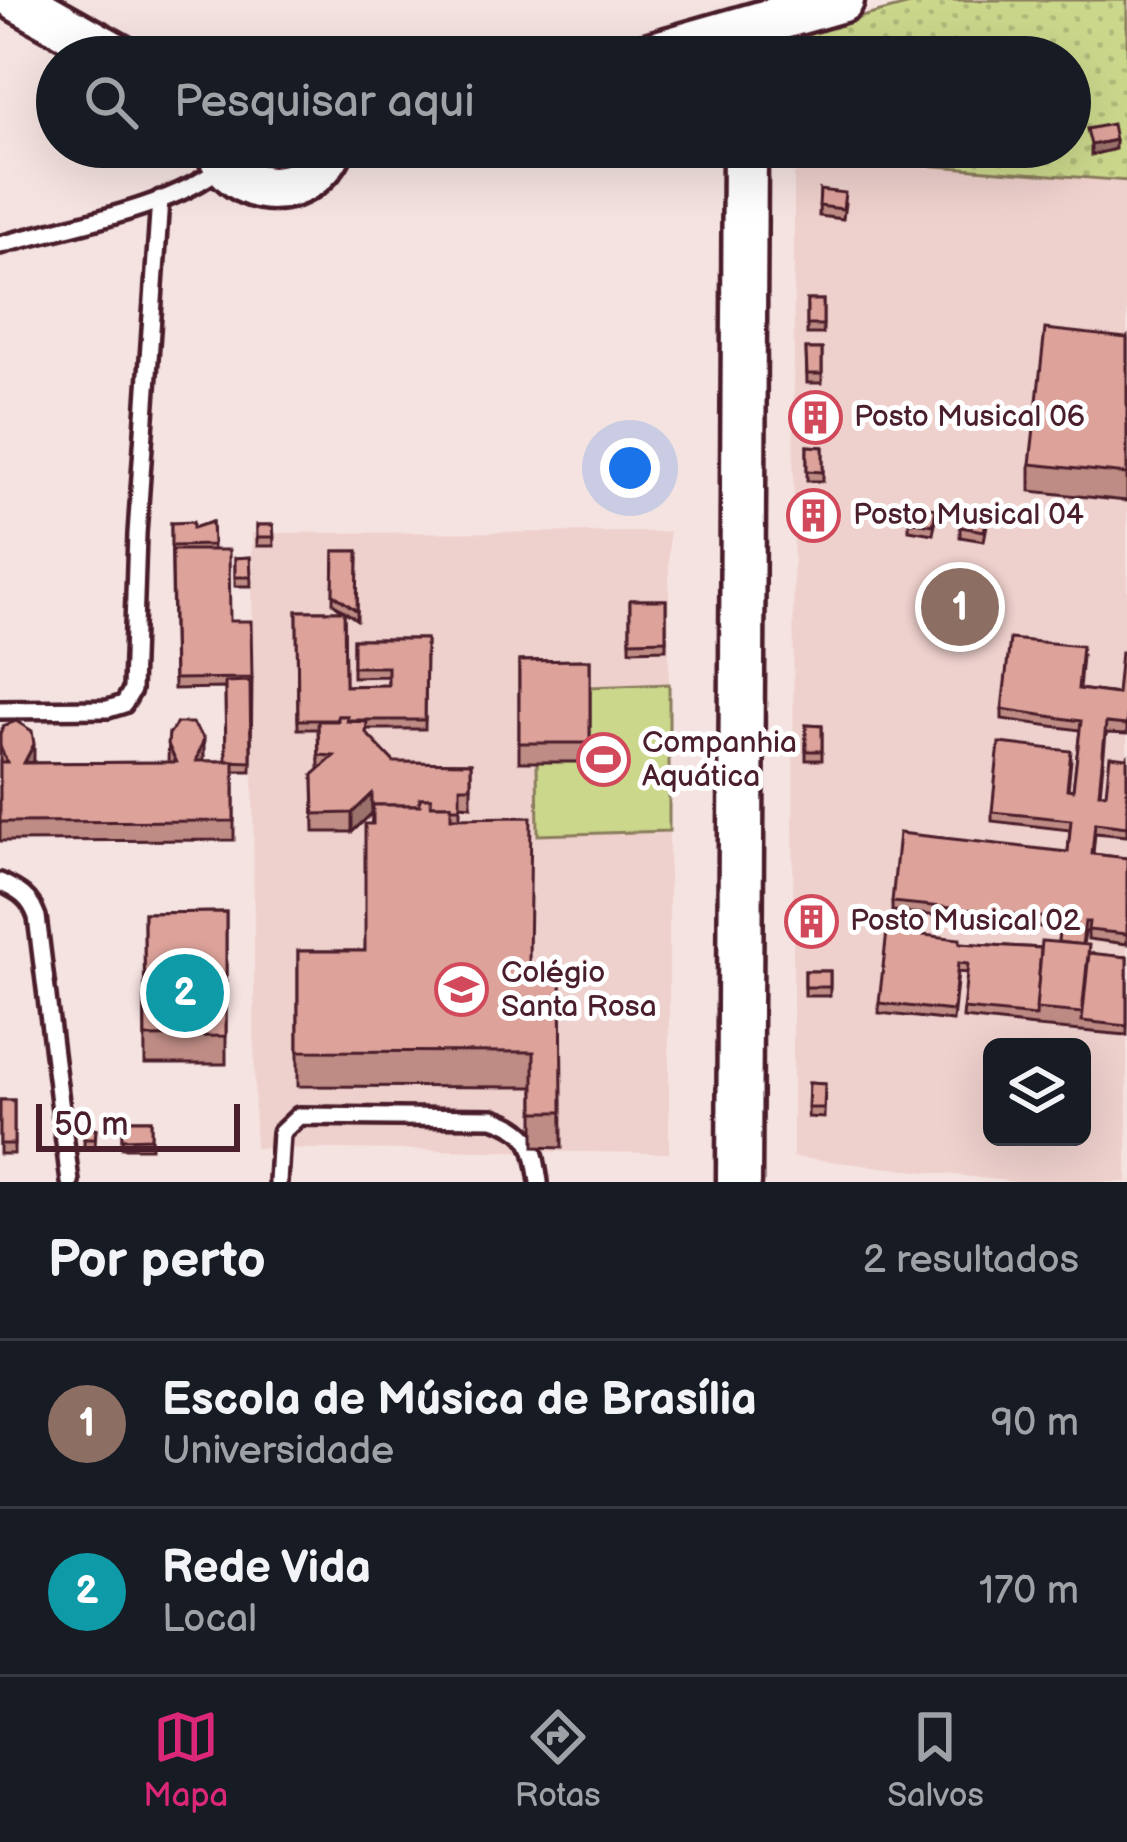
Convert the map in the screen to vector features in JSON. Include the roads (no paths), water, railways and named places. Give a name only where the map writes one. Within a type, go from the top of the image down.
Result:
[{"type":"street","points":[[18,0],[82,36]]},
{"type":"street","points":[[759,36],[842,0]]},
{"type":"street","points":[[233,168],[250,184],[282,189],[318,168]]},
{"type":"street","points":[[739,1182],[745,168]]},
{"type":"lane","points":[[0,245],[160,199],[195,186],[210,168]]},
{"type":"lane","points":[[0,710],[108,710],[124,704],[132,690],[136,534],[160,199]]},
{"type":"lane","points":[[0,882],[32,902],[38,917],[70,1182]]},
{"type":"lane","points":[[278,1182],[281,1133],[299,1116],[493,1118],[516,1126],[528,1137],[539,1182]]},
{"type":"place","name":"Posto Musical 06","points":[[815,417]]},
{"type":"place","name":"Posto Musical 04","points":[[814,515]]},
{"type":"place","name":"Escola de Música de Brasília","points":[[960,607]]},
{"type":"place","name":"Companhia Aquática","points":[[603,760]]},
{"type":"place","name":"Posto Musical 02","points":[[811,921]]},
{"type":"place","name":"Colégio Santa Rosa","points":[[462,990]]},
{"type":"place","name":"Rede Vida","points":[[185,993]]}]
